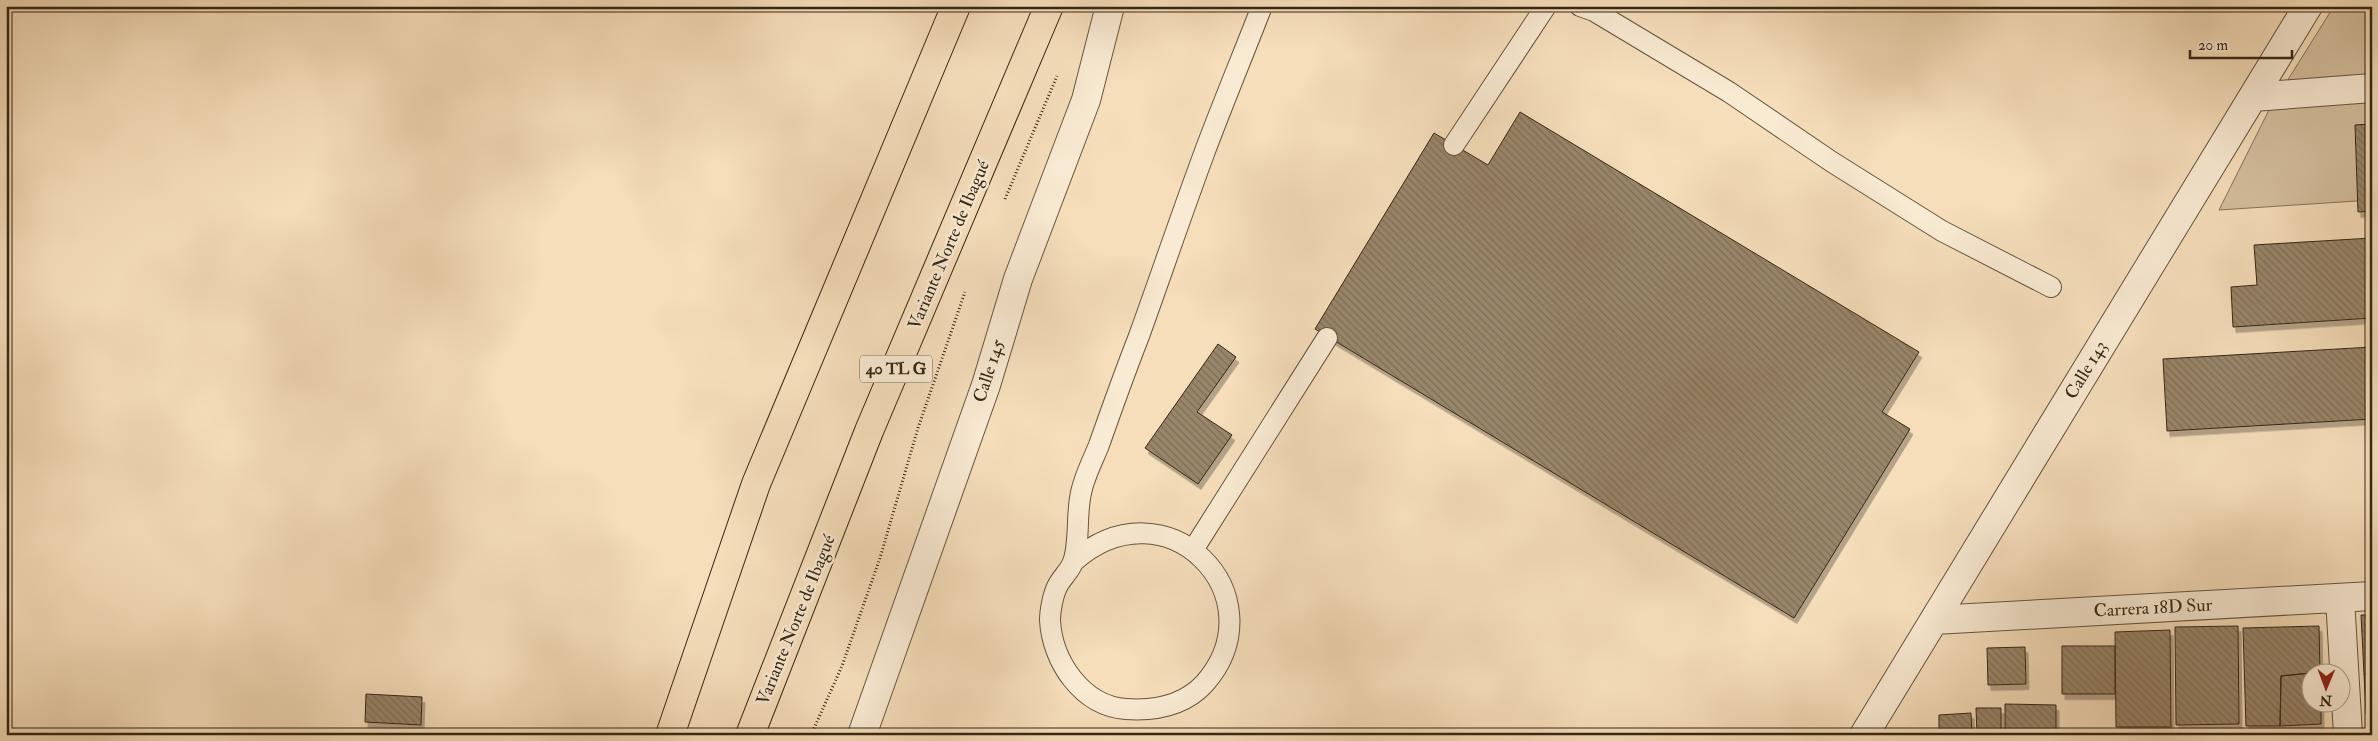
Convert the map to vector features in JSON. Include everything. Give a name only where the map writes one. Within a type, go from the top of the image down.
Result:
[{"type":"highway","points":[[670,735],[756,484],[956,6]]},
{"type":"highway","name":"Variante Norte de Ibagué","points":[[750,735],[869,431],[1049,6]]},
{"type":"street","name":"Calle 145","points":[[862,735],[986,384],[1018,279],[1086,100],[1110,6]]},
{"type":"street","name":"Calle 143","points":[[1864,735],[2308,6]]},
{"type":"street","points":[[2253,97],[2372,88]]},
{"type":"street","name":"Carrera 18D Sur","points":[[1934,620],[2372,596]]},
{"type":"street","points":[[2340,598],[2348,735]]},
{"type":"lane","points":[[1073,562],[1081,493],[1205,151],[1262,6]]},
{"type":"lane","points":[[1454,145],[1546,6]]},
{"type":"lane","points":[[1580,6],[1594,11],[1729,92],[1832,162],[1942,231],[2050,287]]},
{"type":"lane","points":[[1193,550],[1327,338]]},
{"type":"lane","points":[[1131,533],[1153,533],[1174,539],[1193,550],[1214,572],[1227,600],[1230,630],[1222,659],[1203,685],[1178,702],[1149,710],[1118,708],[1090,696],[1068,675],[1054,648],[1050,618],[1057,588],[1073,562],[1089,547],[1109,537],[1131,533]]},
{"type":"path","points":[[1002,205],[1058,73]]},
{"type":"path","points":[[811,735],[842,666],[880,558],[918,428],[968,284]]},
{"type":"shaded area","points":[[2334,6],[2372,6],[2372,200],[2219,210],[2269,110]]},
{"type":"building","points":[[1520,112],[1919,352],[1882,412],[1910,429],[1794,618],[1315,329],[1434,133],[1488,165]]},
{"type":"building","points":[[2372,124],[2372,211],[2358,212],[2355,125]]},
{"type":"building","points":[[2372,238],[2372,318],[2233,327],[2231,287],[2257,285],[2254,245]]},
{"type":"building","points":[[1218,344],[1236,357],[1197,412],[1232,435],[1198,484],[1145,448]]},
{"type":"building","points":[[2372,347],[2372,419],[2167,431],[2163,359]]},
{"type":"building","points":[[2361,615],[2372,615],[2372,674],[2364,674]]},
{"type":"building","points":[[2238,626],[2239,724],[2176,725],[2175,627]]},
{"type":"building","points":[[2319,626],[2320,664],[2300,664],[2300,674],[2281,676],[2280,726],[2246,726],[2243,628]]},
{"type":"building","points":[[2170,630],[2171,727],[2116,727],[2115,632]]},
{"type":"building","points":[[2062,646],[2115,646],[2115,694],[2062,694]]},
{"type":"building","points":[[2025,647],[2026,684],[1988,685],[1987,648]]},
{"type":"building","points":[[2300,674],[2300,714],[2321,714],[2321,724],[2280,726],[2281,676]]},
{"type":"building","points":[[2364,674],[2372,674],[2372,714],[2366,715]]},
{"type":"building","points":[[366,694],[422,697],[421,725],[365,722]]},
{"type":"building","points":[[2005,704],[2056,705],[2056,735],[2005,735]]},
{"type":"building","points":[[1976,708],[2001,708],[2001,735],[1977,735]]},
{"type":"building","points":[[1971,713],[1972,735],[1939,735],[1939,715]]}]
